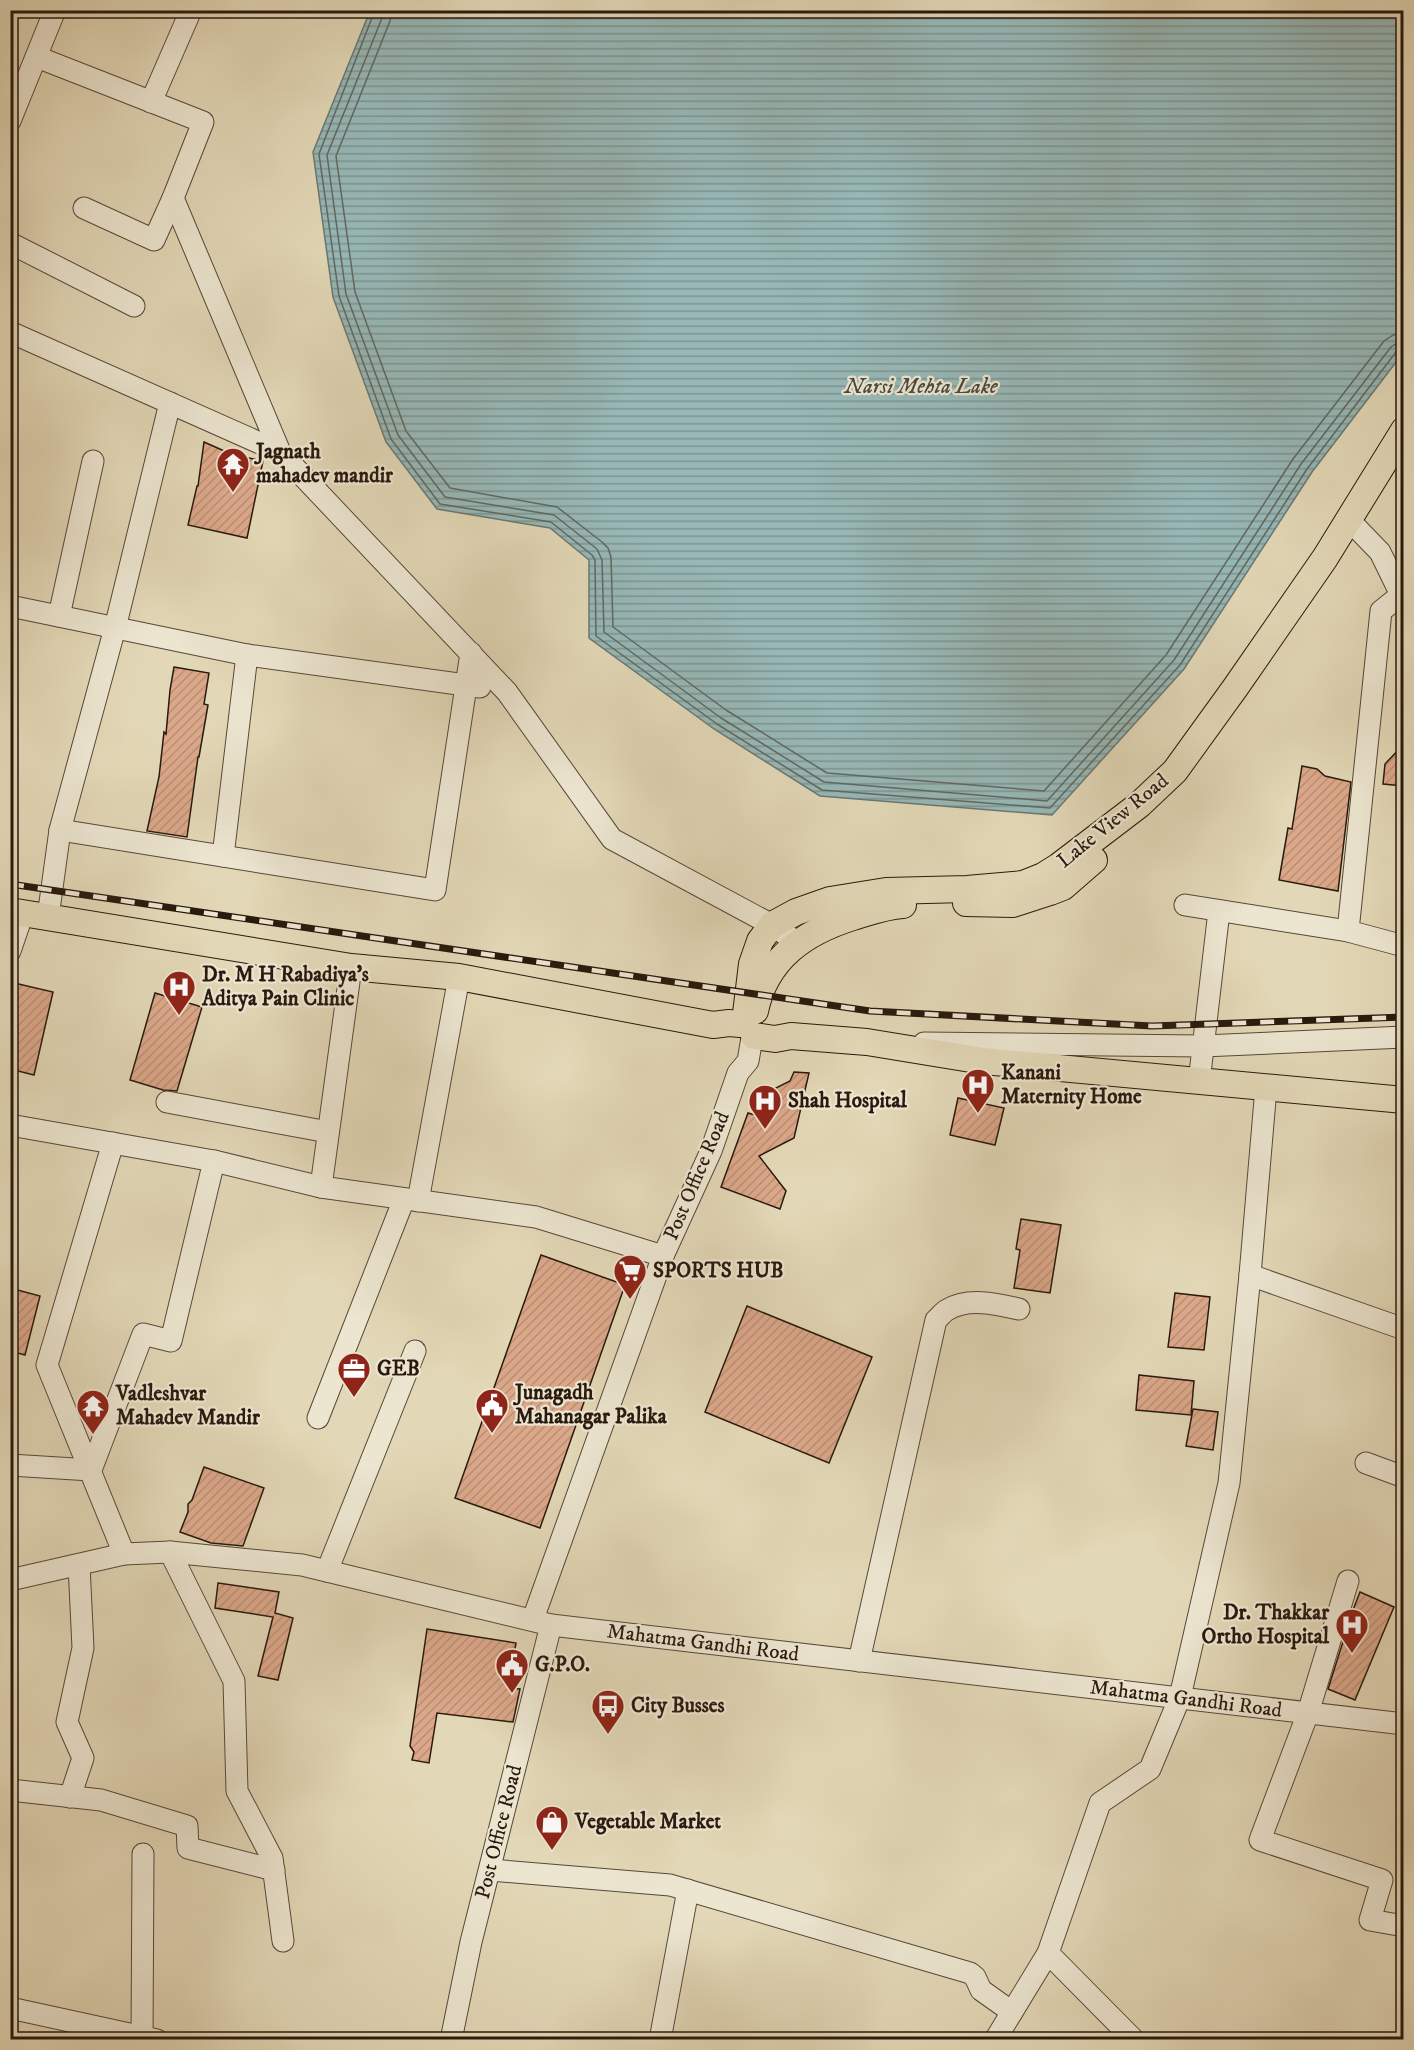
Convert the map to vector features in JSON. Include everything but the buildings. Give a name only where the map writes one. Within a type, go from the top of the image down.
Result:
[{"type":"main road","name":"Lake View Road","points":[[747,1028],[767,980],[783,956],[798,943],[826,926],[886,906],[951,903],[1013,904],[1063,887],[1189,778],[1354,525],[1404,430]]},
{"type":"main road","name":"Lake View Road","points":[[772,925],[816,903],[830,900],[886,891],[967,889],[1023,884],[1059,866],[1139,805],[1175,771],[1354,525],[1404,463]]},
{"type":"main road","points":[[27,913],[351,967],[459,977],[714,1025],[729,1023],[747,1028],[776,1030],[791,1035],[867,1042],[983,1062],[1404,1100]]},
{"type":"main road","points":[[747,1028],[752,964],[760,941],[772,925]]},
{"type":"street","points":[[11,118],[55,10]]},
{"type":"street","points":[[151,102],[191,10]]},
{"type":"street","points":[[37,57],[203,122],[154,240],[84,207]]},
{"type":"street","points":[[173,198],[280,452],[507,692],[612,839],[772,925],[798,943]]},
{"type":"street","points":[[10,243],[134,306]]},
{"type":"street","points":[[10,332],[280,452]]},
{"type":"street","points":[[10,951],[60,830],[116,628],[170,403]]},
{"type":"street","points":[[59,616],[93,461]]},
{"type":"street","points":[[1348,931],[1381,611],[1402,595],[1380,552],[1354,525]]},
{"type":"street","points":[[10,606],[247,655],[507,692]]},
{"type":"street","points":[[60,830],[435,890],[471,653]]},
{"type":"street","points":[[223,856],[247,655]]},
{"type":"street","points":[[1185,905],[1348,931],[1404,946]]},
{"type":"street","points":[[1199,1082],[1219,910]]},
{"type":"street","points":[[321,1187],[351,967]]},
{"type":"street","points":[[318,1418],[411,1200],[459,977]]},
{"type":"street","name":"Post Office Road","points":[[451,2040],[469,1951],[490,1870],[542,1622],[663,1256],[711,1151],[738,1073],[735,1059],[747,1028]]},
{"type":"street","points":[[867,1042],[1203,1046],[1404,1037]]},
{"type":"street","points":[[995,2040],[1048,1953],[1100,1803],[1150,1769],[1180,1697],[1229,1483],[1266,1088]]},
{"type":"street","points":[[167,1102],[328,1132]]},
{"type":"street","points":[[10,1125],[214,1161],[321,1187],[536,1217],[663,1256]]},
{"type":"street","points":[[113,1143],[47,1365],[124,1554]]},
{"type":"street","points":[[91,1470],[143,1334],[171,1341],[214,1161]]},
{"type":"street","points":[[1250,1275],[1404,1329]]},
{"type":"street","points":[[859,1661],[936,1320],[947,1310],[966,1303],[994,1304],[1019,1309]]},
{"type":"street","points":[[327,1571],[415,1351]]},
{"type":"street","points":[[1366,1463],[1404,1477]]},
{"type":"street","points":[[10,1465],[91,1470]]},
{"type":"street","points":[[170,1552],[234,1681],[237,1791],[272,1858],[283,1941]]},
{"type":"street","name":"Mahatma Gandhi Road","points":[[10,1580],[124,1554],[170,1552],[302,1565],[542,1622],[1404,1724]]},
{"type":"street","points":[[70,1797],[83,1758],[67,1722],[82,1648],[79,1565]]},
{"type":"street","points":[[1348,1581],[1308,1713],[1260,1840],[1382,1880],[1370,1920],[1404,1926]]},
{"type":"street","points":[[10,1790],[101,1800],[187,1826],[188,1848],[274,1869]]},
{"type":"street","points":[[10,2008],[147,2038],[143,1854]]},
{"type":"street","points":[[490,1870],[670,1885],[970,1973],[975,1977],[981,1990],[1012,2012]]},
{"type":"street","points":[[660,2040],[688,1890]]},
{"type":"street","points":[[1048,1953],[1134,2040]]},
{"type":"water","name":"Narsi Mehta Lake","points":[[370,11],[1403,11],[1403,353],[1312,472],[1184,669],[1052,815],[820,796],[714,729],[589,638],[589,560],[550,528],[437,509],[386,442],[333,297],[313,152]]},
{"type":"railway","points":[[10,884],[870,1011],[1152,1026],[1404,1017]]},
{"type":"place","name":"Jagnath mahadev mandir","points":[[233,493]]},
{"type":"place","name":"Dr. M H Rabadiya's Aditya Pain Clinic","points":[[179,1016]]},
{"type":"place","name":"Kanani Maternity Home","points":[[978,1114]]},
{"type":"place","name":"Shah Hospital","points":[[765,1130]]},
{"type":"place","name":"SPORTS HUB","points":[[630,1300]]},
{"type":"place","name":"GEB","points":[[354,1398]]},
{"type":"place","name":"Junagadh Mahanagar Palika","points":[[492,1434]]},
{"type":"place","name":"Vadleshvar Mahadev Mandir","points":[[93,1435]]},
{"type":"place","name":"Dr. Thakkar Ortho Hospital","points":[[1352,1654]]},
{"type":"place","name":"G.P.O.","points":[[512,1694]]},
{"type":"place","name":"City Busses","points":[[608,1735]]},
{"type":"place","name":"Vegetable Market","points":[[552,1851]]}]
